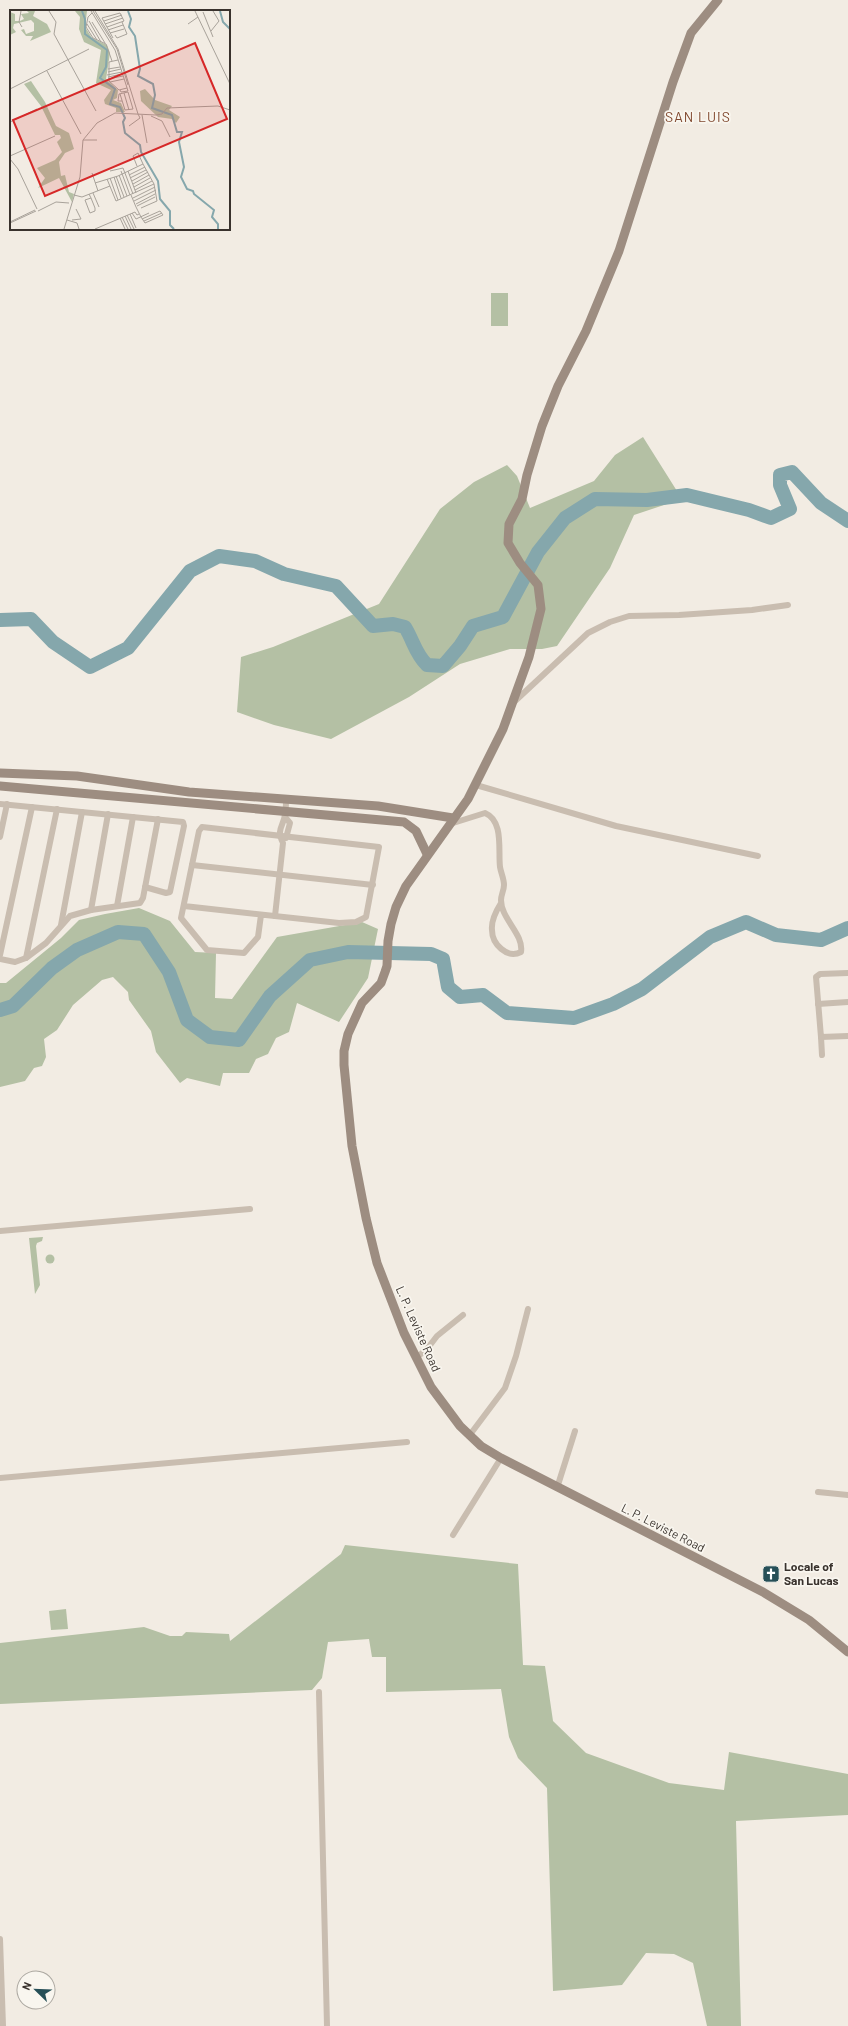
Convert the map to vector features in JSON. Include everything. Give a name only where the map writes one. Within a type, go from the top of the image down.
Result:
[{"type":"main road","name":"L. P. Leviste Road","points":[[718,0],[691,33],[673,82],[619,251],[586,330],[558,386],[542,426],[527,475],[522,499],[509,524],[508,543],[520,563],[538,585],[541,609],[529,657],[503,729],[476,785],[468,799],[427,854],[406,886],[396,907],[388,941],[387,966],[381,983],[362,1003],[353,1023],[346,1046],[344,1065],[352,1146],[377,1263],[416,1358],[431,1387],[469,1436],[501,1458],[557,1488],[763,1592],[809,1620],[848,1652]]},
{"type":"main road","points":[[0,773],[77,776],[189,792],[406,810],[451,821]]},
{"type":"main road","points":[[0,786],[285,815],[404,822],[416,832],[427,854]]},
{"type":"main road","points":[[404,822],[406,810]]},
{"type":"street","points":[[512,704],[588,633],[610,622],[629,616],[679,616],[752,610],[788,605]]},
{"type":"street","points":[[476,785],[616,826],[758,856]]},
{"type":"street","points":[[283,842],[280,836],[280,826],[285,815],[286,799]]},
{"type":"street","points":[[0,804],[182,822],[184,826],[170,892],[166,893],[145,887]]},
{"type":"street","points":[[0,837],[7,804]]},
{"type":"street","points":[[0,955],[32,807]]},
{"type":"street","points":[[26,958],[57,809]]},
{"type":"street","points":[[61,926],[82,812]]},
{"type":"street","points":[[90,910],[108,814]]},
{"type":"street","points":[[451,821],[481,814],[485,814],[494,819],[497,826],[501,871],[504,882],[501,903],[502,911],[520,944],[520,952],[518,953],[505,952],[498,946],[493,938],[493,921],[501,903]]},
{"type":"street","points":[[275,916],[283,842],[288,836],[290,823],[285,815]]},
{"type":"street","points":[[117,906],[133,817]]},
{"type":"street","points":[[0,959],[15,962],[26,958],[46,943],[70,916],[90,910],[140,903],[145,887],[158,819]]},
{"type":"street","points":[[184,906],[261,914],[338,923],[356,922],[366,917],[380,850],[378,846],[202,827],[199,831],[181,918],[207,950],[244,953],[258,937],[261,914]]},
{"type":"street","points":[[192,865],[373,885]]},
{"type":"street","points":[[822,1055],[816,977],[818,975],[848,973]]},
{"type":"street","points":[[818,1004],[848,1002]]},
{"type":"street","points":[[821,1037],[848,1036]]},
{"type":"street","points":[[0,1231],[250,1209]]},
{"type":"street","points":[[469,1436],[505,1388],[516,1356],[528,1309]]},
{"type":"street","points":[[416,1358],[427,1349],[437,1336],[463,1315]]},
{"type":"street","points":[[557,1488],[575,1431]]},
{"type":"street","points":[[0,1478],[407,1442]]},
{"type":"street","points":[[453,1535],[501,1458]]},
{"type":"street","points":[[818,1492],[848,1495]]},
{"type":"street","points":[[318,1692],[327,2026]]},
{"type":"street","points":[[0,1939],[3,2026]]},
{"type":"green space","points":[[491,293],[508,293],[508,326],[491,326]]},
{"type":"green space","points":[[643,437],[682,499],[634,515],[610,568],[557,646],[542,649],[510,649],[460,664],[409,697],[331,739],[274,725],[237,712],[241,657],[273,647],[379,604],[440,509],[474,482],[507,465],[517,476],[530,508],[594,481],[615,455]]},
{"type":"green space","points":[[139,908],[170,921],[195,952],[216,953],[215,998],[232,999],[277,937],[362,922],[378,929],[368,978],[339,1022],[297,1003],[289,1032],[276,1038],[268,1054],[256,1059],[249,1073],[223,1073],[220,1086],[187,1078],[180,1083],[156,1052],[151,1031],[129,1000],[128,992],[113,977],[102,980],[73,1005],[57,1030],[44,1039],[46,1057],[42,1066],[34,1068],[25,1081],[0,1087],[0,983],[6,983],[61,938],[79,920]]},
{"type":"green space","points":[[43,1237],[42,1241],[37,1243],[36,1246],[40,1285],[35,1294],[29,1238]]},
{"type":"green space","points":[[50,1254],[55,1259],[50,1264],[45,1259]]},
{"type":"green space","points":[[345,1545],[518,1564],[523,1665],[545,1666],[553,1721],[586,1753],[669,1783],[724,1790],[729,1752],[848,1774],[848,1815],[736,1821],[741,2026],[707,2026],[693,1963],[674,1954],[646,1953],[622,1985],[553,1991],[547,1788],[518,1758],[509,1737],[501,1689],[386,1692],[386,1657],[372,1657],[369,1639],[328,1642],[322,1678],[312,1690],[0,1704],[0,1643],[144,1627],[170,1636],[182,1636],[186,1632],[229,1634],[230,1641],[341,1554]]},
{"type":"green space","points":[[66,1609],[68,1629],[51,1630],[49,1611]]},
{"type":"waterway","points":[[0,620],[31,619],[53,642],[90,667],[128,648],[190,571],[219,556],[255,561],[284,574],[336,586],[373,626],[393,624],[405,627],[423,661],[427,665],[443,666],[460,646],[473,626],[503,617],[538,552],[565,518],[595,499],[647,500],[687,495],[749,510],[771,518],[790,509],[780,485],[780,475],[792,472],[821,503],[848,521]]},
{"type":"waterway","points":[[0,1010],[13,1006],[52,968],[77,950],[118,932],[144,934],[169,972],[187,1020],[210,1037],[239,1040],[270,996],[310,960],[348,952],[431,954],[443,959],[448,987],[460,997],[483,995],[507,1013],[574,1018],[613,1004],[642,989],[710,937],[746,922],[776,935],[821,940],[848,928]]},
{"type":"place","name":"Locale of San Lucas","points":[[771,1574]]},
{"type":"district","name":"SAN LUIS","points":[[698,117]]}]
